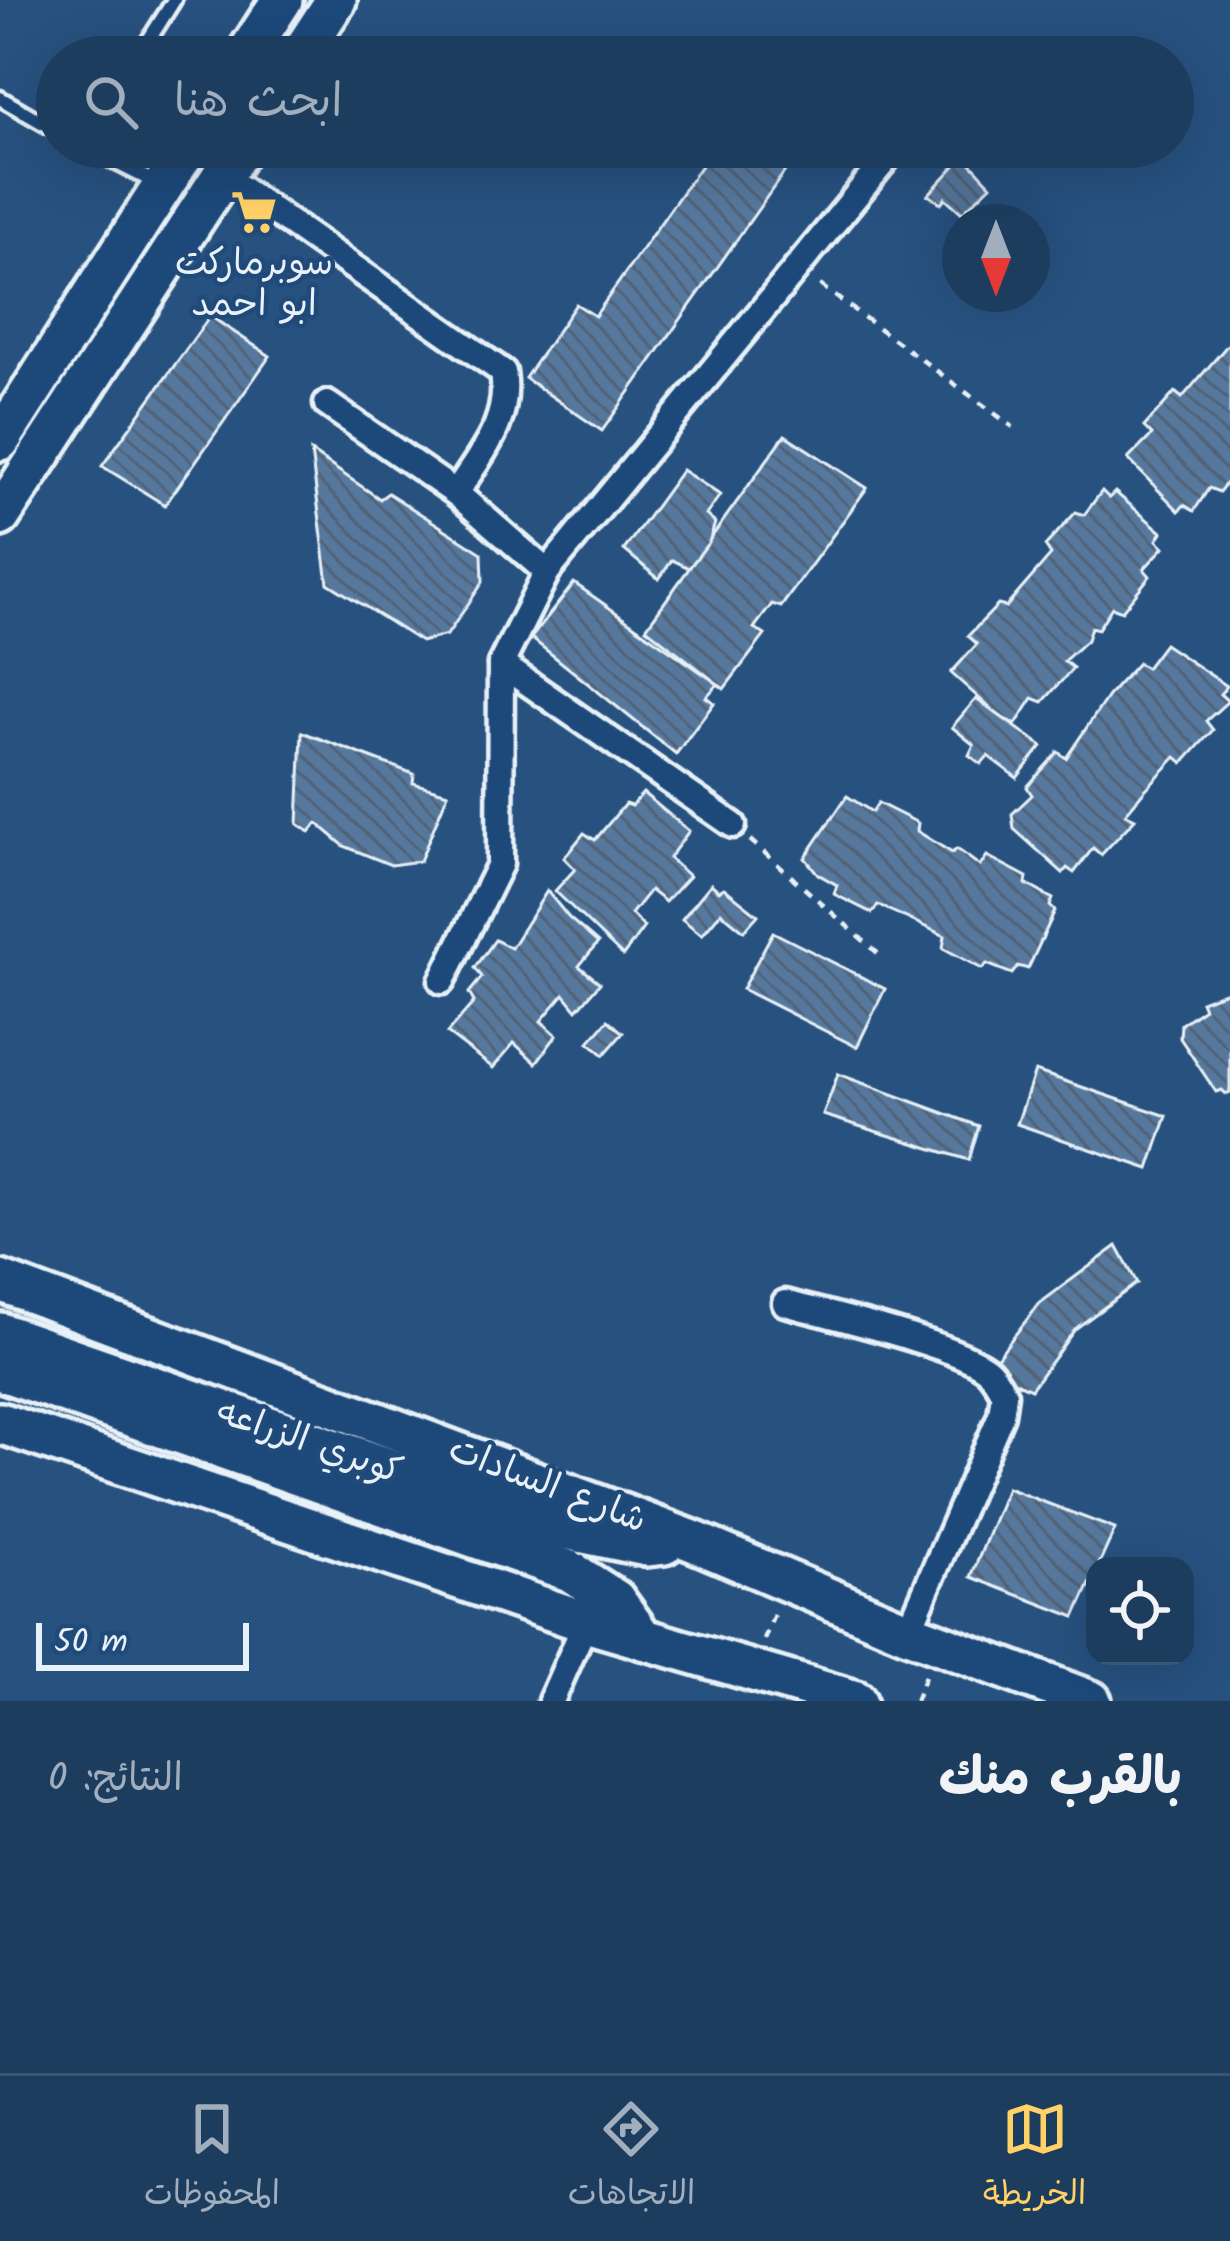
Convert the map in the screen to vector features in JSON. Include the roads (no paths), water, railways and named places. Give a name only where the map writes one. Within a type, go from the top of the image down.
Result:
[{"type":"highway","points":[[259,36],[282,0]]},
{"type":"highway","points":[[313,36],[336,0]]},
{"type":"highway","points":[[0,440],[174,168]]},
{"type":"highway","points":[[0,516],[228,168]]},
{"type":"highway","points":[[158,193],[193,223]]},
{"type":"highway","name":"شارع السادات","points":[[0,1280],[693,1541],[908,1632],[1090,1701]]},
{"type":"highway","name":"كوبري الزراعه","points":[[0,1333],[560,1528],[646,1546],[693,1541]]},
{"type":"highway","name":"كوبري الزراعه","points":[[0,1370],[570,1570],[615,1600],[643,1639]]},
{"type":"highway","points":[[0,1423],[586,1622],[856,1701]]},
{"type":"street","points":[[241,168],[503,372],[503,416],[456,494]]},
{"type":"street","points":[[442,981],[500,864],[501,664],[547,572],[878,168]]},
{"type":"street","points":[[327,404],[456,494],[547,572]]},
{"type":"street","points":[[501,664],[733,826]]},
{"type":"street","points":[[785,1303],[970,1361],[988,1369],[1004,1394],[1001,1415],[908,1632]]},
{"type":"street","points":[[551,1701],[586,1622]]},
{"type":"lane","points":[[151,36],[173,0]]},
{"type":"lane","points":[[0,98],[36,119]]},
{"type":"lane","points":[[118,168],[158,193]]},
{"type":"place","name":"سوبرماركت ابو احمد","points":[[254,212]]}]
